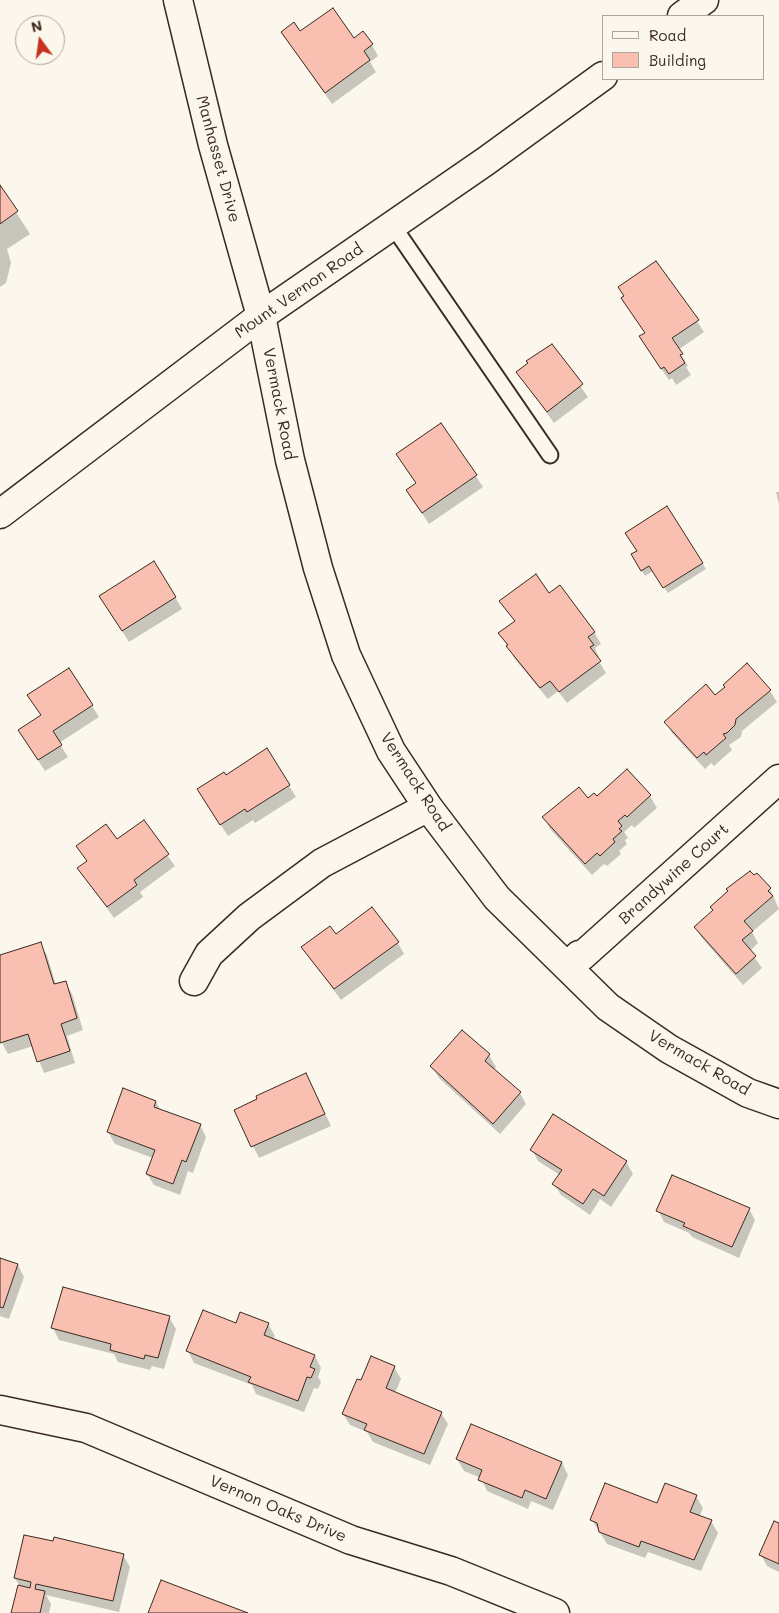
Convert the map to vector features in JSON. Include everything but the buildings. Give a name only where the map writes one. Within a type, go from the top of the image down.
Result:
[{"type":"street","name":"Manhasset Drive","points":[[178,0],[213,145],[262,316]]},
{"type":"street","points":[[683,15],[704,0]]},
{"type":"street","name":"Mount Vernon Road","points":[[0,514],[262,316],[393,226],[602,77]]},
{"type":"street","name":"Vermack Road","points":[[262,316],[290,460],[318,568],[346,655],[391,751],[428,807],[497,898],[570,967],[608,1007],[669,1049],[748,1093],[779,1104]]},
{"type":"street","name":"Brandywine Court","points":[[570,967],[579,955],[582,956],[779,779]]},
{"type":"street","points":[[194,981],[208,954],[249,916],[322,863],[428,807]]},
{"type":"street","name":"Vernon Oaks Drive","points":[[0,1410],[86,1428],[351,1540],[451,1571],[555,1613]]},
{"type":"lane","points":[[393,226],[550,455]]}]
